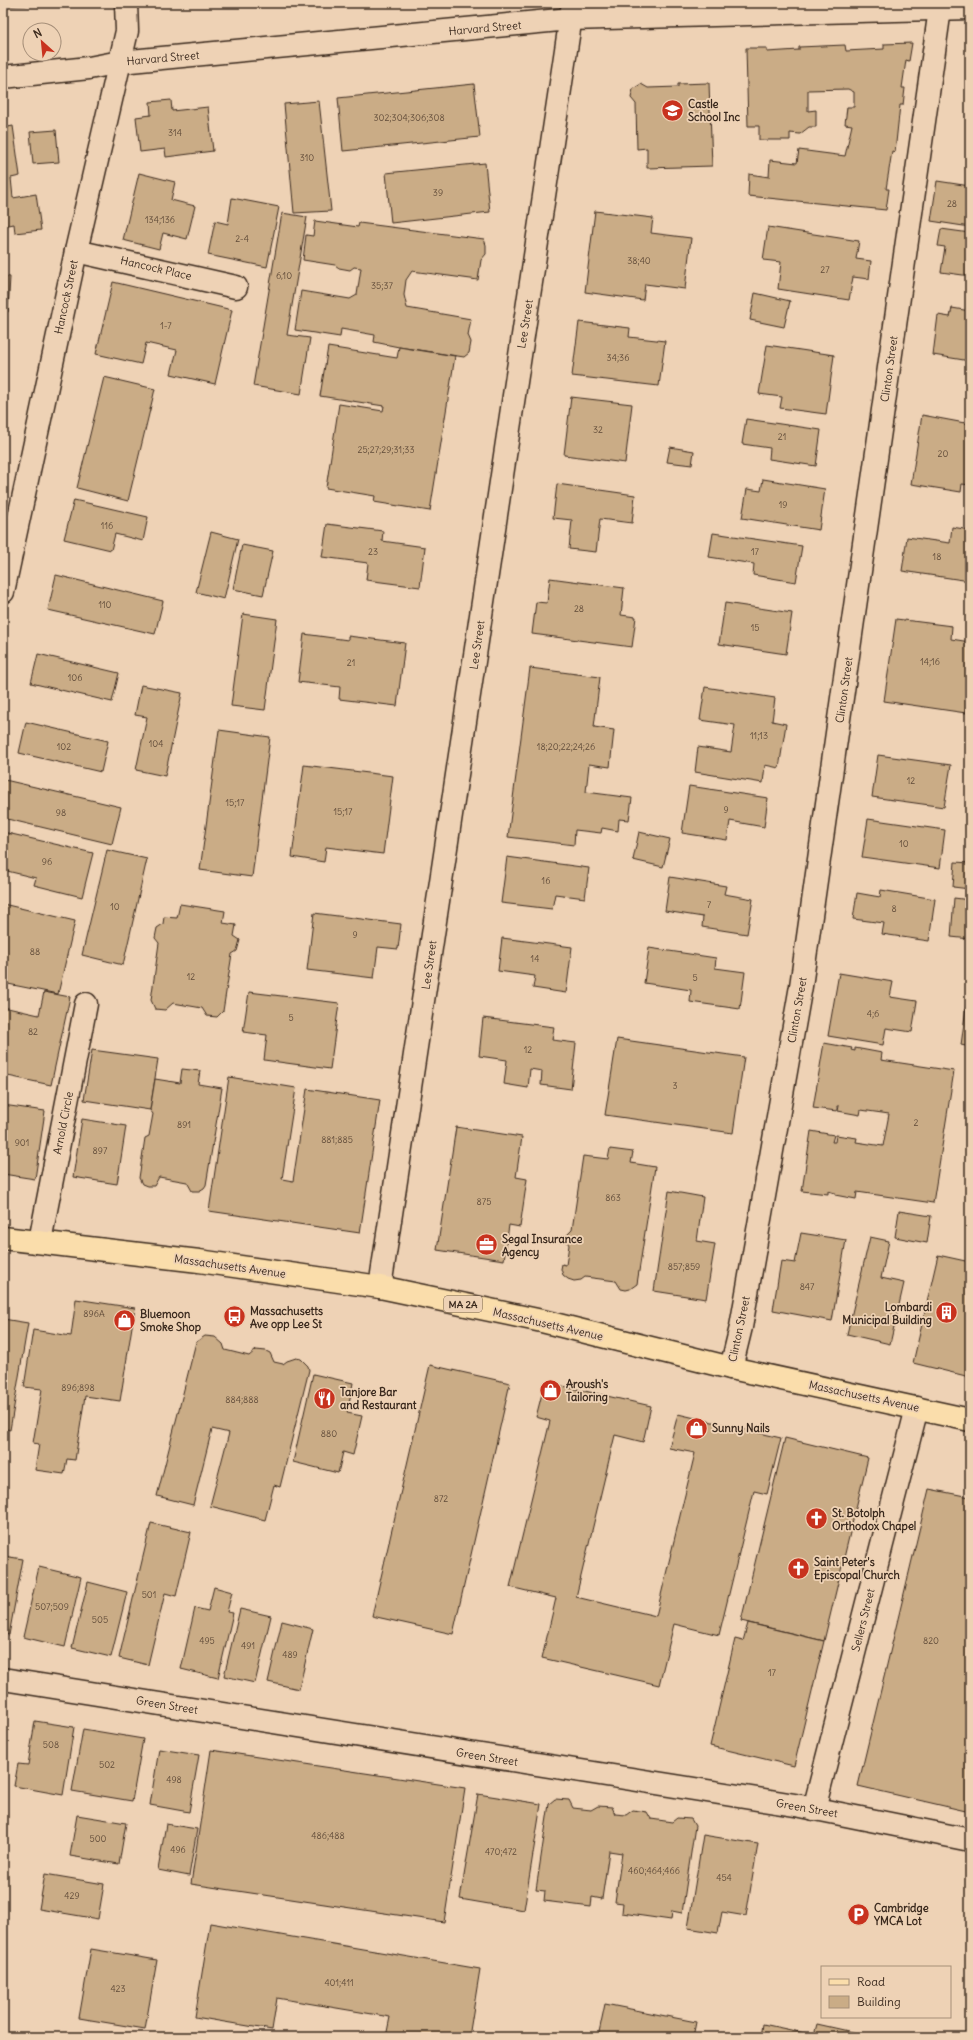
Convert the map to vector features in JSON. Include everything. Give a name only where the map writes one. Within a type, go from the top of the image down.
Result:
[{"type":"main road","name":"Massachusetts Avenue","points":[[3,1238],[380,1287],[542,1321],[731,1368],[970,1420]]},
{"type":"street","name":"Hancock Street","points":[[3,592],[76,251],[127,31],[126,3]]},
{"type":"street","name":"Harvard Street","points":[[3,77],[89,68],[120,62],[571,11],[970,8]]},
{"type":"street","name":"Clinton Street","points":[[731,1368],[740,1327],[801,986],[940,9]]},
{"type":"street","name":"Lee Street","points":[[380,1287],[571,11]]},
{"type":"street","name":"Hancock Place","points":[[76,251],[236,287]]},
{"type":"street","name":"Arnold Circle","points":[[40,1242],[86,1004]]},
{"type":"street","name":"Sellers Street","points":[[814,1809],[917,1408]]},
{"type":"street","name":"Green Street","points":[[3,1679],[814,1809],[970,1840]]},
{"type":"building","points":[[4,3],[29,3],[26,5],[8,6]]},
{"type":"building","points":[[912,43],[909,61],[906,60],[902,88],[905,88],[903,105],[900,105],[895,152],[892,151],[886,189],[889,189],[886,210],[748,196],[749,174],[769,177],[770,160],[797,163],[799,150],[845,156],[852,125],[845,124],[847,107],[854,107],[854,92],[848,89],[808,90],[808,111],[816,110],[816,127],[809,127],[800,134],[790,133],[790,140],[759,140],[759,126],[748,126],[746,48],[767,48],[767,52],[799,50],[799,47],[845,45],[846,51],[884,49],[884,44]]},
{"type":"building","points":[[709,83],[712,166],[647,168],[647,148],[637,149],[636,104],[631,98],[633,89],[641,84],[648,88],[678,87],[678,84]]},
{"type":"building","points":[[474,84],[480,137],[343,151],[338,98]]},
{"type":"building","points":[[171,100],[172,111],[208,107],[213,151],[166,157],[165,149],[140,152],[136,117],[151,115],[150,102]]},
{"type":"building","points":[[319,101],[331,211],[294,213],[284,104]]},
{"type":"building","points":[[13,126],[20,176],[11,178],[13,198],[36,194],[41,230],[15,233],[14,224],[3,226],[3,128]]},
{"type":"building","points":[[56,130],[59,162],[33,164],[30,132]]},
{"type":"building","points":[[485,163],[490,212],[391,223],[386,173]]},
{"type":"building","points":[[139,173],[175,182],[171,200],[195,206],[187,239],[163,233],[159,249],[123,240]]},
{"type":"building","points":[[937,181],[970,186],[970,227],[931,221]]},
{"type":"building","points":[[232,198],[279,207],[267,267],[208,255],[215,221],[228,224]]},
{"type":"building","points":[[595,211],[653,218],[651,233],[691,238],[685,289],[645,284],[643,300],[585,292]]},
{"type":"building","points":[[282,213],[307,217],[287,335],[310,338],[301,394],[253,386]]},
{"type":"building","points":[[315,221],[358,227],[359,223],[484,239],[486,254],[481,260],[478,280],[412,271],[406,280],[404,295],[407,308],[471,319],[468,335],[471,342],[469,353],[464,357],[399,347],[374,342],[375,335],[341,329],[340,337],[295,330],[301,291],[350,299],[357,295],[361,268],[354,267],[350,270],[339,268],[335,265],[303,260],[306,235],[313,236]]},
{"type":"building","points":[[768,227],[859,241],[856,259],[871,261],[869,279],[853,277],[849,300],[778,289],[781,262],[763,260]]},
{"type":"building","points":[[941,229],[970,233],[970,276],[941,272],[945,247],[938,246]]},
{"type":"building","points":[[3,276],[10,277],[8,312],[3,311]]},
{"type":"building","points":[[113,282],[232,310],[215,384],[171,374],[177,350],[146,343],[141,364],[96,354]]},
{"type":"building","points":[[755,293],[790,301],[784,327],[750,320]]},
{"type":"building","points":[[952,308],[970,311],[970,361],[933,355],[938,315],[950,317]]},
{"type":"building","points":[[579,322],[630,328],[629,337],[665,341],[659,386],[572,376]]},
{"type":"building","points":[[767,345],[834,355],[826,414],[780,408],[782,397],[759,394]]},
{"type":"building","points":[[328,347],[397,358],[399,347],[455,356],[430,511],[374,502],[375,496],[326,488],[339,404],[383,411],[384,406],[320,396]]},
{"type":"building","points":[[104,377],[155,389],[128,501],[77,488]]},
{"type":"building","points":[[571,397],[632,404],[625,463],[564,455]]},
{"type":"building","points":[[922,415],[970,424],[970,485],[962,484],[961,492],[911,484]]},
{"type":"building","points":[[746,419],[821,430],[816,466],[769,459],[770,448],[742,444]]},
{"type":"building","points":[[670,447],[694,451],[692,465],[667,462]]},
{"type":"building","points":[[763,479],[825,489],[819,530],[742,518],[747,489],[761,491]]},
{"type":"building","points":[[557,484],[635,495],[632,523],[600,519],[596,552],[569,549],[572,520],[553,518]]},
{"type":"building","points":[[74,500],[148,517],[143,541],[115,534],[111,550],[64,539]]},
{"type":"building","points":[[327,524],[383,531],[382,541],[425,547],[420,587],[366,580],[368,563],[322,557]]},
{"type":"building","points":[[952,527],[970,530],[970,581],[902,571],[907,537],[950,543]]},
{"type":"building","points":[[211,532],[238,539],[224,599],[196,592]]},
{"type":"building","points":[[713,533],[802,546],[796,582],[753,575],[754,564],[709,557]]},
{"type":"building","points":[[242,545],[273,551],[263,595],[233,589]]},
{"type":"building","points":[[56,575],[163,601],[155,634],[48,610]]},
{"type":"building","points":[[550,578],[624,588],[621,615],[636,617],[632,647],[532,634],[536,602],[547,603]]},
{"type":"building","points":[[725,603],[792,613],[786,654],[719,644]]},
{"type":"building","points":[[243,614],[277,619],[265,710],[231,706]]},
{"type":"building","points":[[896,619],[952,626],[951,639],[970,642],[970,683],[966,713],[884,701]]},
{"type":"building","points":[[304,634],[348,640],[348,636],[405,643],[397,706],[339,699],[340,687],[298,682]]},
{"type":"building","points":[[38,654],[119,673],[112,702],[31,683]]},
{"type":"building","points":[[530,668],[600,677],[594,727],[614,730],[610,767],[589,764],[586,792],[632,798],[629,820],[619,819],[618,831],[602,828],[601,833],[575,830],[574,845],[508,837]]},
{"type":"building","points":[[141,685],[182,693],[165,776],[136,770],[147,717],[135,715]]},
{"type":"building","points":[[705,687],[775,698],[772,721],[786,724],[779,768],[765,765],[763,783],[695,772],[698,747],[731,752],[735,725],[700,720]]},
{"type":"building","points":[[26,722],[108,741],[101,772],[19,753]]},
{"type":"building","points":[[219,730],[270,737],[252,877],[200,870]]},
{"type":"building","points":[[878,755],[951,765],[944,807],[872,797]]},
{"type":"building","points":[[304,765],[393,776],[383,854],[326,847],[324,862],[292,857]]},
{"type":"building","points":[[5,780],[121,807],[112,844],[3,818],[3,790]]},
{"type":"building","points":[[689,786],[768,798],[764,827],[730,821],[727,840],[682,833]]},
{"type":"building","points":[[868,819],[945,830],[940,868],[862,857]]},
{"type":"building","points":[[3,832],[93,853],[82,897],[34,885],[36,878],[3,870]]},
{"type":"building","points":[[639,832],[670,839],[663,867],[633,860]]},
{"type":"building","points":[[107,850],[147,859],[123,965],[82,955]]},
{"type":"building","points":[[507,857],[589,868],[585,898],[555,894],[552,909],[501,903]]},
{"type":"building","points":[[955,862],[970,863],[970,889],[953,887]]},
{"type":"building","points":[[670,877],[726,886],[724,894],[753,899],[747,934],[702,927],[703,917],[665,911]]},
{"type":"building","points":[[881,890],[935,899],[929,941],[882,934],[884,923],[853,919],[857,893],[880,897]]},
{"type":"building","points":[[954,898],[970,900],[970,939],[951,937]]},
{"type":"building","points":[[3,904],[75,921],[58,994],[3,983]]},
{"type":"building","points":[[180,904],[225,911],[223,923],[236,925],[234,936],[240,940],[237,951],[232,954],[223,1011],[217,1017],[207,1016],[202,1008],[173,1003],[165,1010],[155,1009],[151,1000],[159,943],[155,938],[157,928],[163,924],[164,917],[177,918]]},
{"type":"building","points":[[314,913],[401,924],[398,949],[378,947],[374,978],[307,970]]},
{"type":"building","points":[[502,938],[572,947],[566,993],[533,988],[535,976],[498,971]]},
{"type":"building","points":[[649,948],[716,958],[715,968],[745,972],[740,1009],[690,1002],[691,990],[644,983]]},
{"type":"building","points":[[839,973],[893,982],[890,997],[917,1001],[912,1032],[886,1028],[883,1045],[828,1036]]},
{"type":"building","points":[[970,978],[970,1047],[961,1045]]},
{"type":"building","points":[[44,992],[70,997],[51,1085],[3,1075],[3,1007],[39,1015]]},
{"type":"building","points":[[249,992],[339,1003],[330,1069],[264,1060],[267,1035],[243,1032]]},
{"type":"building","points":[[483,1018],[554,1027],[552,1040],[576,1043],[571,1089],[541,1085],[542,1071],[530,1069],[528,1088],[504,1084],[507,1060],[479,1056]]},
{"type":"building","points":[[617,1039],[744,1057],[733,1133],[605,1115]]},
{"type":"building","points":[[824,1043],[852,1048],[851,1050],[855,1051],[855,1048],[882,1053],[881,1060],[954,1071],[933,1203],[857,1192],[856,1199],[835,1195],[835,1193],[828,1191],[828,1194],[802,1191],[811,1131],[834,1135],[832,1142],[835,1142],[836,1135],[857,1138],[856,1142],[883,1146],[889,1114],[861,1110],[860,1115],[838,1111],[839,1106],[837,1106],[837,1111],[813,1108]]},
{"type":"building","points":[[92,1050],[158,1059],[150,1110],[84,1100]]},
{"type":"building","points":[[182,1069],[200,1071],[198,1084],[222,1088],[206,1185],[199,1191],[192,1191],[187,1182],[159,1177],[154,1186],[147,1186],[142,1184],[139,1178],[145,1138],[149,1136],[153,1114],[150,1110],[155,1079],[180,1083]]},
{"type":"building","points":[[229,1077],[296,1088],[282,1179],[293,1181],[307,1089],[380,1100],[360,1233],[209,1211]]},
{"type":"building","points":[[3,1105],[45,1111],[35,1179],[3,1174]]},
{"type":"building","points":[[82,1119],[126,1126],[117,1184],[73,1177]]},
{"type":"building","points":[[456,1127],[522,1137],[516,1177],[527,1179],[520,1227],[509,1225],[504,1260],[437,1250]]},
{"type":"building","points":[[610,1149],[633,1152],[631,1163],[655,1167],[637,1284],[626,1290],[621,1289],[616,1281],[585,1277],[581,1280],[574,1281],[563,1275],[561,1269],[562,1264],[566,1265],[569,1245],[565,1237],[572,1230],[583,1156],[608,1159]]},
{"type":"building","points":[[669,1191],[703,1197],[697,1241],[715,1244],[706,1299],[654,1291]]},
{"type":"building","points":[[899,1211],[931,1216],[927,1243],[895,1237]]},
{"type":"building","points":[[801,1233],[846,1240],[832,1321],[773,1310],[781,1261],[795,1263]]},
{"type":"building","points":[[870,1237],[889,1241],[881,1278],[904,1283],[890,1344],[847,1334]]},
{"type":"building","name":"Lombardi Municipal Building","points":[[938,1255],[970,1262],[970,1377],[913,1363]]},
{"type":"building","points":[[76,1299],[135,1308],[120,1401],[85,1396],[75,1460],[67,1459],[64,1474],[35,1470],[39,1444],[33,1443],[42,1389],[24,1387],[33,1330],[71,1336]]},
{"type":"building","points":[[3,1319],[28,1323],[10,1430],[3,1428]]},
{"type":"building","points":[[205,1336],[215,1337],[223,1344],[225,1350],[249,1356],[256,1350],[266,1351],[270,1353],[274,1362],[283,1364],[296,1358],[301,1359],[308,1366],[309,1370],[280,1487],[274,1485],[265,1520],[210,1506],[229,1433],[212,1429],[193,1505],[157,1496],[196,1342]]},
{"type":"building","points":[[430,1365],[510,1383],[453,1634],[372,1616]]},
{"type":"building","points":[[313,1374],[353,1383],[347,1413],[362,1416],[353,1455],[343,1452],[338,1473],[293,1462]]},
{"type":"building","points":[[545,1382],[651,1406],[643,1442],[615,1435],[576,1597],[656,1616],[695,1453],[669,1448],[678,1414],[781,1438],[767,1494],[754,1491],[719,1635],[674,1624],[659,1685],[542,1658],[556,1598],[510,1587],[550,1421],[536,1417]]},
{"type":"building","name":"Saint Peter's Episcopal Church","points":[[785,1438],[868,1458],[824,1641],[741,1621]]},
{"type":"building","points":[[929,1489],[970,1497],[970,1812],[858,1786]]},
{"type":"building","points":[[151,1523],[191,1532],[176,1596],[165,1593],[148,1665],[119,1658]]},
{"type":"building","points":[[3,1556],[23,1559],[9,1635],[3,1634]]},
{"type":"building","points":[[39,1567],[81,1577],[65,1647],[23,1637]]},
{"type":"building","points":[[88,1582],[127,1592],[111,1657],[72,1648]]},
{"type":"building","points":[[214,1587],[232,1592],[227,1612],[233,1613],[218,1678],[181,1669],[195,1608],[208,1611]]},
{"type":"building","points":[[240,1609],[271,1616],[255,1683],[224,1676]]},
{"type":"building","points":[[282,1621],[313,1629],[299,1689],[268,1682]]},
{"type":"building","points":[[748,1623],[824,1641],[794,1766],[710,1746],[735,1639],[743,1641]]},
{"type":"building","points":[[35,1721],[74,1727],[63,1795],[14,1786],[18,1764],[28,1765]]},
{"type":"building","points":[[83,1729],[143,1739],[132,1801],[72,1791]]},
{"type":"building","points":[[159,1749],[199,1755],[189,1812],[150,1805]]},
{"type":"building","points":[[211,1750],[465,1788],[444,1922],[191,1884]]},
{"type":"building","points":[[478,1794],[541,1804],[524,1910],[460,1899]]},
{"type":"building","points":[[555,1799],[569,1800],[573,1808],[591,1810],[598,1806],[612,1807],[615,1814],[626,1815],[633,1810],[647,1812],[651,1819],[672,1822],[677,1818],[691,1819],[695,1826],[682,1913],[672,1911],[671,1920],[622,1913],[623,1903],[615,1902],[622,1853],[609,1851],[602,1899],[592,1897],[591,1907],[544,1901],[545,1891],[536,1890],[549,1804]]},
{"type":"building","points":[[77,1815],[126,1823],[119,1864],[70,1856]]},
{"type":"building","points":[[166,1824],[197,1829],[189,1876],[158,1870]]},
{"type":"building","points":[[703,1835],[758,1844],[746,1916],[722,1912],[718,1933],[688,1928]]},
{"type":"building","points":[[45,1874],[104,1884],[98,1919],[39,1909]]},
{"type":"building","points":[[210,1923],[480,1969],[469,2037],[386,2037],[390,2017],[277,1998],[272,2030],[195,2017]]},
{"type":"building","points":[[91,1949],[157,1960],[145,2029],[79,2018]]},
{"type":"building","points":[[605,2004],[696,2022],[693,2037],[598,2037]]},
{"type":"building","points":[[763,2024],[814,2035],[817,2024],[875,2037],[761,2037]]},
{"type":"place","name":"Castle School Inc","points":[[673,110]]},
{"type":"place","name":"Segal Insurance Agency","points":[[486,1245]]},
{"type":"place","name":"Lombardi Municipal Building","points":[[947,1313]]},
{"type":"place","name":"Massachusetts Ave opp Lee St","points":[[234,1317]]},
{"type":"place","name":"Bluemoon Smoke Shop","points":[[124,1320]]},
{"type":"place","name":"Aroush's Tailoring","points":[[550,1390]]},
{"type":"place","name":"Tanjore Bar and Restaurant","points":[[325,1398]]},
{"type":"place","name":"Sunny Nails","points":[[697,1428]]},
{"type":"place","name":"St. Botolph Orthodox Chapel","points":[[816,1519]]},
{"type":"place","name":"Saint Peter's Episcopal Church","points":[[798,1568]]},
{"type":"place","name":"Cambridge YMCA Lot","points":[[859,1914]]}]
